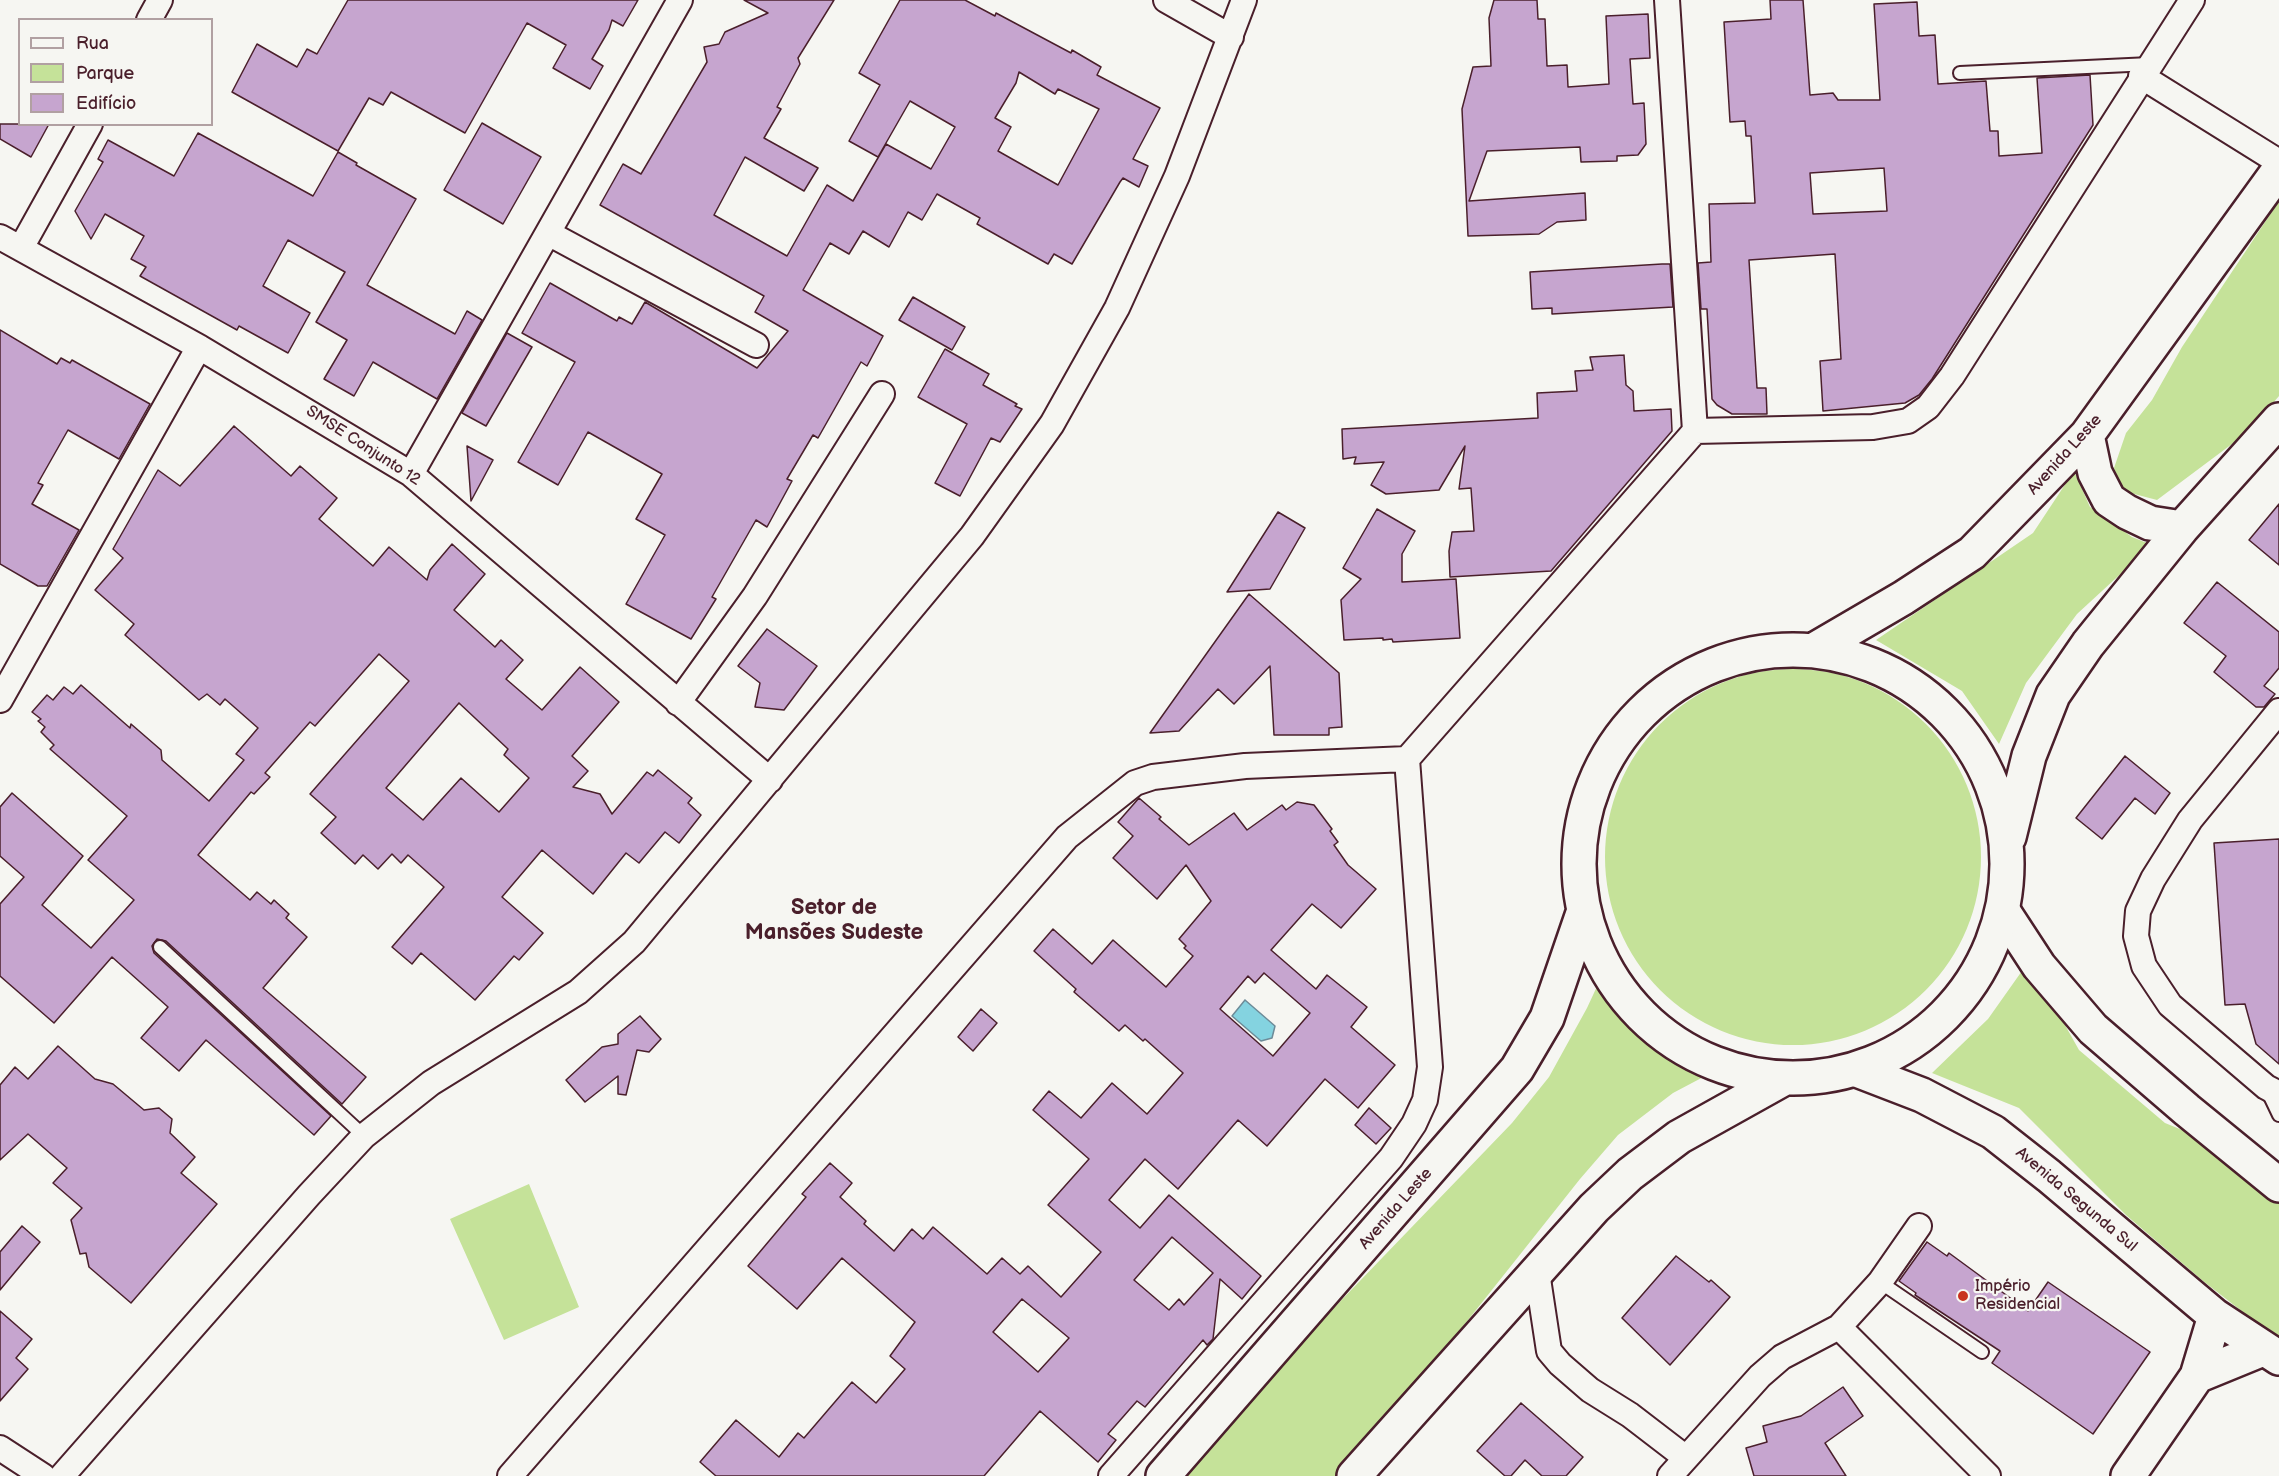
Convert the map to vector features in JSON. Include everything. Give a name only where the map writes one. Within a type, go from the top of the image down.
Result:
[{"type":"main road","name":"Avenida Leste","points":[[1814,650],[1903,598],[1972,553],[2087,435],[2279,170]]},
{"type":"main road","points":[[2009,840],[1988,769],[1945,710],[1884,669],[1814,650],[1745,654],[1682,679],[1630,722],[1594,779],[1578,845],[1583,913],[1609,977],[1655,1029],[1715,1064],[1783,1079],[1857,1070],[1924,1037],[1975,982],[2005,914],[2009,840],[2029,756],[2053,695],[2088,644],[2182,528],[2279,420]]},
{"type":"main road","points":[[2087,435],[2095,473],[2109,500],[2150,523],[2182,528]]},
{"type":"main road","name":"Avenida Leste","points":[[1163,1476],[1517,1069],[1547,1018],[1583,913]]},
{"type":"main road","points":[[2005,914],[2039,966],[2093,1029],[2279,1185]]},
{"type":"main road","name":"Avenida Segunda Sul","points":[[1857,1070],[1922,1095],[1993,1132],[2049,1176],[2215,1316],[2271,1353]]},
{"type":"main road","points":[[1354,1476],[1594,1208],[1630,1173],[1679,1137],[1783,1079]]},
{"type":"main road","points":[[2128,1476],[2197,1376],[2215,1316]]},
{"type":"main road","points":[[2197,1376],[2271,1353]]},
{"type":"street","points":[[150,18],[160,0]]},
{"type":"street","points":[[411,474],[680,0]]},
{"type":"street","points":[[1166,0],[1231,37]]},
{"type":"street","points":[[62,1476],[309,1195],[364,1136],[431,1083],[578,992],[634,942],[972,536],[1052,424],[1117,308],[1177,176],[1244,0]]},
{"type":"street","points":[[1111,1476],[1391,1158],[1414,1124],[1425,1100],[1430,1067],[1407,759],[1695,431],[1667,0]]},
{"type":"street","points":[[1695,431],[1873,427],[1908,421],[1928,406],[1952,376],[2192,0]]},
{"type":"street","points":[[2146,70],[2279,162]]},
{"type":"street","points":[[10,242],[89,126]]},
{"type":"street","points":[[548,233],[756,345]]},
{"type":"street","name":"SMSE Conjunto 12","points":[[10,242],[199,347],[411,474],[678,704],[770,780]]},
{"type":"street","points":[[0,700],[199,347]]},
{"type":"street","points":[[678,704],[755,596],[882,394]]},
{"type":"street","points":[[2272,1090],[2170,1005],[2144,966],[2136,936],[2138,911],[2153,879],[2184,830],[2279,711]]},
{"type":"street","points":[[510,1476],[1067,837],[1112,799],[1135,783],[1170,774],[1245,766],[1407,759]]},
{"type":"street","points":[[1670,1476],[1760,1376],[1782,1357],[1839,1327],[1880,1282],[1919,1226]]},
{"type":"street","points":[[1538,1272],[1549,1351],[1560,1364],[1590,1390],[1630,1415],[1686,1458]]},
{"type":"street","points":[[1839,1327],[1988,1476]]},
{"type":"street","points":[[0,1448],[43,1476]]},
{"type":"lane","points":[[1960,72],[2146,70]]},
{"type":"lane","points":[[160,947],[364,1136]]},
{"type":"lane","points":[[2272,1090],[2279,1115]]},
{"type":"lane","points":[[1880,1282],[1982,1352]]},
{"type":"green space","points":[[2279,201],[2279,396],[2248,432],[2157,500],[2123,491],[2114,468],[2126,433],[2152,400],[2182,347]]},
{"type":"green space","points":[[2074,471],[2090,507],[2132,537],[2152,545],[2077,614],[2026,683],[1999,744],[1962,691],[1876,640],[2033,533]]},
{"type":"green space","points":[[1793,669],[1830,672],[1865,683],[1898,700],[1926,724],[1950,752],[1967,785],[1978,820],[1981,857],[1978,894],[1967,929],[1950,962],[1926,990],[1898,1014],[1865,1031],[1830,1042],[1793,1045],[1756,1042],[1721,1031],[1688,1014],[1660,990],[1636,962],[1619,929],[1608,894],[1605,857],[1608,820],[1619,785],[1636,752],[1660,724],[1688,700],[1721,683],[1756,672]]},
{"type":"green space","points":[[2029,961],[2079,1050],[2165,1123],[2197,1136],[2279,1201],[2279,1340],[2203,1281],[2126,1215],[2019,1108],[1932,1073],[1988,1019]]},
{"type":"green space","points":[[1600,980],[1624,1015],[1645,1035],[1680,1059],[1709,1074],[1673,1093],[1618,1135],[1580,1179],[1368,1446],[1339,1476],[1186,1476],[1278,1366],[1512,1123],[1549,1077]]},
{"type":"green space","points":[[529,1184],[579,1307],[504,1340],[450,1219]]},
{"type":"water","points":[[1245,1000],[1275,1026],[1272,1038],[1261,1041],[1232,1016]]},
{"type":"building","points":[[348,0],[638,0],[623,26],[612,20],[609,30],[592,59],[603,66],[590,89],[553,68],[566,45],[527,23],[465,133],[391,92],[383,105],[369,98],[338,151],[232,92],[257,44],[297,67],[307,49],[317,54]]},
{"type":"building","points":[[744,0],[834,0],[798,58],[800,64],[777,107],[781,109],[764,138],[818,168],[804,191],[745,157],[714,215],[787,256],[827,185],[853,201],[886,144],[931,169],[955,127],[910,101],[878,157],[849,141],[880,85],[859,73],[900,0],[965,0],[995,16],[996,13],[1071,53],[1072,50],[1101,67],[1097,75],[1160,108],[1133,159],[1148,166],[1139,187],[1123,178],[1072,264],[1054,254],[1048,264],[977,224],[980,218],[937,194],[922,220],[908,212],[889,247],[863,231],[849,254],[830,243],[803,290],[883,336],[867,366],[861,362],[818,438],[813,435],[787,479],[792,481],[767,527],[756,520],[712,597],[716,599],[691,639],[626,604],[665,535],[636,519],[662,474],[588,432],[558,485],[518,462],[575,362],[522,333],[550,283],[617,321],[619,317],[632,324],[645,302],[757,368],[788,331],[755,312],[764,296],[600,205],[623,164],[641,174],[707,62],[704,47],[719,44],[725,32],[768,13]],"holes":[[[1019,72],[1055,94],[1058,89],[1099,109],[1058,185],[998,151],[1011,127],[995,118],[1016,83]]]},
{"type":"building","points":[[1494,0],[1537,0],[1538,19],[1545,19],[1547,66],[1567,65],[1568,87],[1609,84],[1606,16],[1648,14],[1650,58],[1630,59],[1633,104],[1644,103],[1646,144],[1638,155],[1617,156],[1617,161],[1581,162],[1580,147],[1487,151],[1469,201],[1585,193],[1586,220],[1557,222],[1539,234],[1468,236],[1462,109],[1473,67],[1491,66],[1489,18]]},
{"type":"building","points":[[1770,0],[1803,0],[1810,95],[1833,93],[1838,100],[1880,100],[1874,4],[1917,2],[1919,36],[1935,35],[1938,84],[1986,81],[1990,131],[1998,131],[1999,156],[2042,153],[2037,78],[2090,75],[2093,125],[1932,379],[1919,395],[1905,403],[1823,411],[1820,361],[1841,359],[1835,254],[1749,260],[1757,388],[1766,388],[1767,414],[1732,414],[1712,399],[1707,309],[1701,309],[1698,263],[1711,262],[1709,204],[1755,203],[1751,136],[1746,136],[1745,121],[1730,122],[1724,22],[1771,19]],"holes":[[[1884,168],[1887,211],[1813,214],[1810,173]]]},
{"type":"building","points":[[482,123],[541,157],[503,224],[444,190]]},
{"type":"building","points":[[0,124],[48,126],[31,157],[0,139]]},
{"type":"building","points":[[198,133],[313,196],[338,152],[357,163],[356,165],[416,199],[367,285],[455,334],[467,311],[482,320],[437,399],[373,362],[354,396],[324,379],[347,340],[316,322],[345,272],[288,240],[263,286],[310,313],[288,353],[239,326],[237,330],[140,276],[146,267],[131,259],[144,236],[105,214],[91,239],[75,211],[103,162],[98,159],[108,140],[174,176]]},
{"type":"building","points":[[1670,264],[1673,307],[1552,314],[1552,308],[1532,309],[1530,272]]},
{"type":"building","points":[[913,297],[965,327],[952,350],[899,320]]},
{"type":"building","points":[[0,330],[57,364],[61,358],[70,363],[72,360],[150,404],[119,459],[68,430],[38,483],[43,485],[32,504],[79,530],[47,586],[38,586],[0,564]]},
{"type":"building","points":[[507,333],[532,347],[486,426],[462,413]]},
{"type":"building","points":[[945,349],[989,374],[983,385],[1022,409],[1000,442],[991,438],[960,496],[935,483],[967,424],[918,397]]},
{"type":"building","points":[[1624,355],[1626,385],[1633,391],[1634,411],[1671,409],[1672,431],[1551,571],[1450,577],[1449,551],[1452,532],[1474,531],[1471,488],[1459,489],[1465,446],[1439,490],[1386,494],[1371,485],[1384,462],[1354,464],[1356,457],[1343,459],[1342,429],[1538,418],[1537,393],[1577,391],[1575,371],[1593,370],[1590,357]]},
{"type":"building","points":[[234,426],[291,476],[300,466],[337,498],[319,519],[373,566],[389,547],[427,580],[430,570],[452,544],[485,574],[454,610],[495,647],[501,640],[523,660],[506,679],[542,710],[580,667],[619,702],[572,756],[588,771],[573,787],[600,794],[612,814],[647,772],[653,776],[658,770],[692,798],[688,803],[701,815],[679,843],[665,832],[639,863],[626,853],[593,894],[542,850],[502,897],[543,933],[519,960],[514,956],[475,1000],[421,953],[412,964],[392,947],[444,887],[408,855],[401,863],[392,854],[378,869],[363,855],[355,864],[321,833],[336,817],[310,794],[409,681],[379,654],[315,726],[310,722],[265,773],[270,777],[254,794],[251,792],[198,855],[250,900],[257,892],[271,904],[274,900],[289,914],[286,918],[307,937],[263,988],[366,1077],[342,1104],[166,941],[157,939],[152,946],[154,953],[331,1116],[314,1135],[206,1040],[179,1071],[141,1038],[168,1007],[112,957],[54,1023],[0,976],[0,904],[24,877],[0,856],[0,807],[12,793],[83,856],[42,905],[91,948],[134,900],[88,860],[127,816],[50,749],[54,745],[41,732],[45,727],[38,721],[41,719],[32,712],[47,695],[53,700],[64,687],[73,694],[81,685],[130,728],[131,724],[161,750],[162,760],[209,801],[244,760],[236,754],[258,728],[225,699],[220,705],[207,694],[199,700],[125,635],[134,624],[95,590],[123,558],[113,549],[158,470],[180,486]],"holes":[[[459,703],[508,749],[504,755],[529,778],[499,812],[461,778],[423,820],[386,788]]]},
{"type":"building","points":[[467,446],[493,460],[471,501]]},
{"type":"building","points":[[2279,504],[2279,565],[2249,540]]},
{"type":"building","points":[[1377,509],[1415,531],[1402,554],[1402,582],[1456,579],[1460,638],[1393,642],[1392,639],[1383,640],[1383,638],[1344,640],[1341,600],[1361,579],[1343,568]]},
{"type":"building","points":[[1278,512],[1305,528],[1270,589],[1227,592]]},
{"type":"building","points":[[2217,582],[2279,632],[2279,668],[2264,686],[2275,694],[2264,707],[2256,707],[2214,672],[2226,656],[2184,623]]},
{"type":"building","points":[[1249,594],[1339,673],[1342,727],[1329,728],[1329,735],[1274,735],[1270,666],[1234,704],[1218,689],[1179,731],[1150,733]]},
{"type":"building","points":[[767,629],[817,666],[784,710],[755,707],[760,683],[738,666]]},
{"type":"building","points":[[2125,756],[2170,793],[2155,814],[2135,798],[2102,839],[2076,818]]},
{"type":"building","points":[[1139,798],[1189,845],[1234,813],[1247,830],[1282,805],[1286,810],[1297,802],[1314,805],[1332,829],[1330,831],[1338,842],[1334,845],[1348,865],[1376,889],[1341,928],[1312,904],[1271,950],[1316,989],[1327,975],[1367,1007],[1351,1027],[1395,1065],[1358,1108],[1325,1079],[1267,1146],[1238,1120],[1178,1189],[1145,1159],[1109,1200],[1140,1228],[1169,1195],[1261,1276],[1242,1299],[1220,1279],[1213,1339],[1207,1345],[1203,1340],[1145,1407],[1137,1401],[1108,1434],[1116,1440],[1098,1462],[1040,1411],[984,1476],[716,1476],[700,1462],[736,1420],[779,1457],[798,1433],[804,1438],[852,1382],[876,1403],[905,1369],[890,1356],[915,1322],[842,1258],[797,1309],[748,1266],[806,1197],[802,1194],[830,1163],[852,1183],[840,1197],[866,1221],[864,1224],[894,1251],[912,1229],[923,1239],[933,1227],[987,1274],[1002,1258],[1020,1274],[1028,1266],[1061,1297],[1101,1252],[1048,1205],[1089,1159],[1033,1110],[1049,1091],[1081,1118],[1112,1083],[1147,1114],[1183,1073],[1145,1039],[1143,1041],[1125,1025],[1119,1031],[1074,992],[1076,989],[1034,951],[1053,929],[1092,964],[1113,940],[1166,987],[1193,956],[1184,948],[1186,946],[1179,939],[1211,901],[1186,865],[1157,899],[1113,858],[1133,836],[1118,822]],"holes":[[[1264,973],[1310,1013],[1273,1056],[1220,1009],[1248,976],[1255,983]],[[1172,1237],[1213,1273],[1184,1305],[1179,1299],[1169,1310],[1134,1280]],[[1022,1299],[1069,1338],[1038,1372],[993,1332]]]},
{"type":"building","points":[[2279,839],[2279,1064],[2256,1044],[2245,1004],[2225,1005],[2214,843]]},
{"type":"building","points":[[981,1009],[997,1023],[973,1051],[958,1037]]},
{"type":"building","points":[[640,1016],[661,1039],[649,1052],[637,1050],[626,1095],[618,1094],[618,1076],[585,1102],[566,1080],[602,1047],[618,1044],[618,1034]]},
{"type":"building","points":[[58,1046],[95,1079],[113,1084],[144,1110],[159,1108],[172,1119],[170,1133],[195,1157],[181,1173],[217,1204],[131,1303],[89,1267],[86,1253],[80,1254],[71,1220],[82,1208],[53,1183],[67,1168],[28,1134],[0,1160],[0,1085],[15,1067],[28,1079]]},
{"type":"building","points":[[1369,1108],[1391,1128],[1376,1144],[1355,1125]]},
{"type":"building","points":[[22,1226],[40,1242],[0,1290],[0,1252]]},
{"type":"building","points":[[1927,1242],[1947,1256],[1949,1253],[2028,1311],[2048,1282],[2150,1352],[2093,1434],[1992,1363],[2000,1351],[1915,1295],[1916,1293],[1899,1281]]},
{"type":"building","points":[[1676,1256],[1709,1282],[1711,1280],[1730,1297],[1670,1365],[1622,1318]]},
{"type":"building","points":[[0,1311],[32,1339],[16,1358],[28,1369],[0,1401]]},
{"type":"building","points":[[1843,1387],[1863,1416],[1825,1443],[1846,1476],[1754,1476],[1746,1448],[1767,1442],[1763,1426],[1801,1416]]},
{"type":"building","points":[[1521,1403],[1583,1457],[1566,1476],[1542,1476],[1525,1460],[1511,1476],[1505,1476],[1477,1451]]},
{"type":"place","name":"Império Residencial","points":[[1963,1296]]},
{"type":"district","name":"Setor de Mansões Sudeste","points":[[834,920]]}]
